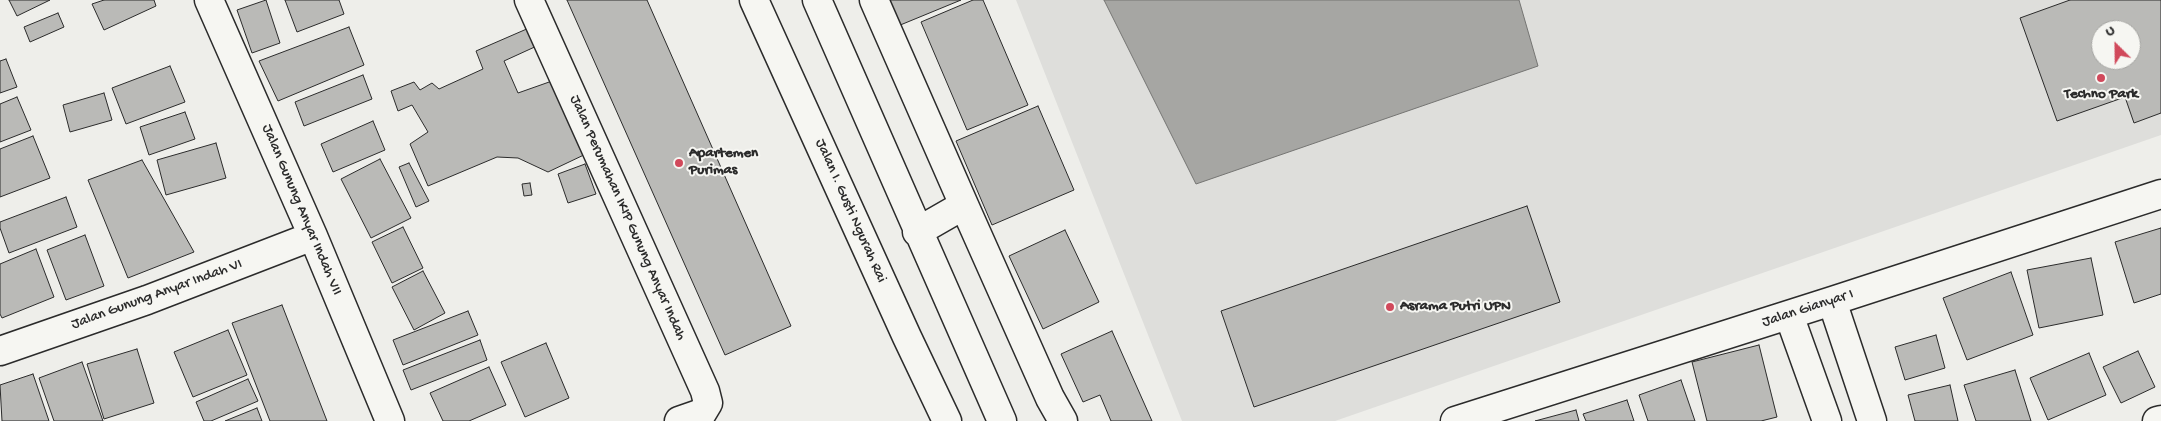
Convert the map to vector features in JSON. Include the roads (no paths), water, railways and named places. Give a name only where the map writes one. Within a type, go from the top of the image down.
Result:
[{"type":"street","name":"Jalan Gunung Anyar Indah VII","points":[[209,0],[314,236],[390,421]]},
{"type":"street","name":"Jalan Perumahan IKIP Gunung Anyar Indah","points":[[529,0],[705,391],[708,402],[702,413],[678,421]]},
{"type":"street","name":"Jalan I. Gusti Ngurah Rai","points":[[754,0],[947,421]]},
{"type":"street","points":[[874,0],[954,211],[1063,421]]},
{"type":"street","points":[[821,1],[918,232],[1002,421]]},
{"type":"street","name":"Jalan Gianyar I","points":[[1454,421],[2161,194]]},
{"type":"street","points":[[918,232],[954,211]]},
{"type":"street","name":"Jalan Gunung Anyar Indah VI","points":[[0,351],[136,304],[314,236]]},
{"type":"street","points":[[1832,301],[1872,421]]},
{"type":"street","points":[[1789,315],[1826,421]]},
{"type":"street","points":[[2156,421],[2161,420]]},
{"type":"place","name":"Techno Park","points":[[2101,78]]},
{"type":"place","name":"Apartemen Purimas","points":[[679,163]]},
{"type":"place","name":"Asrama Putri UPN","points":[[1390,307]]}]
